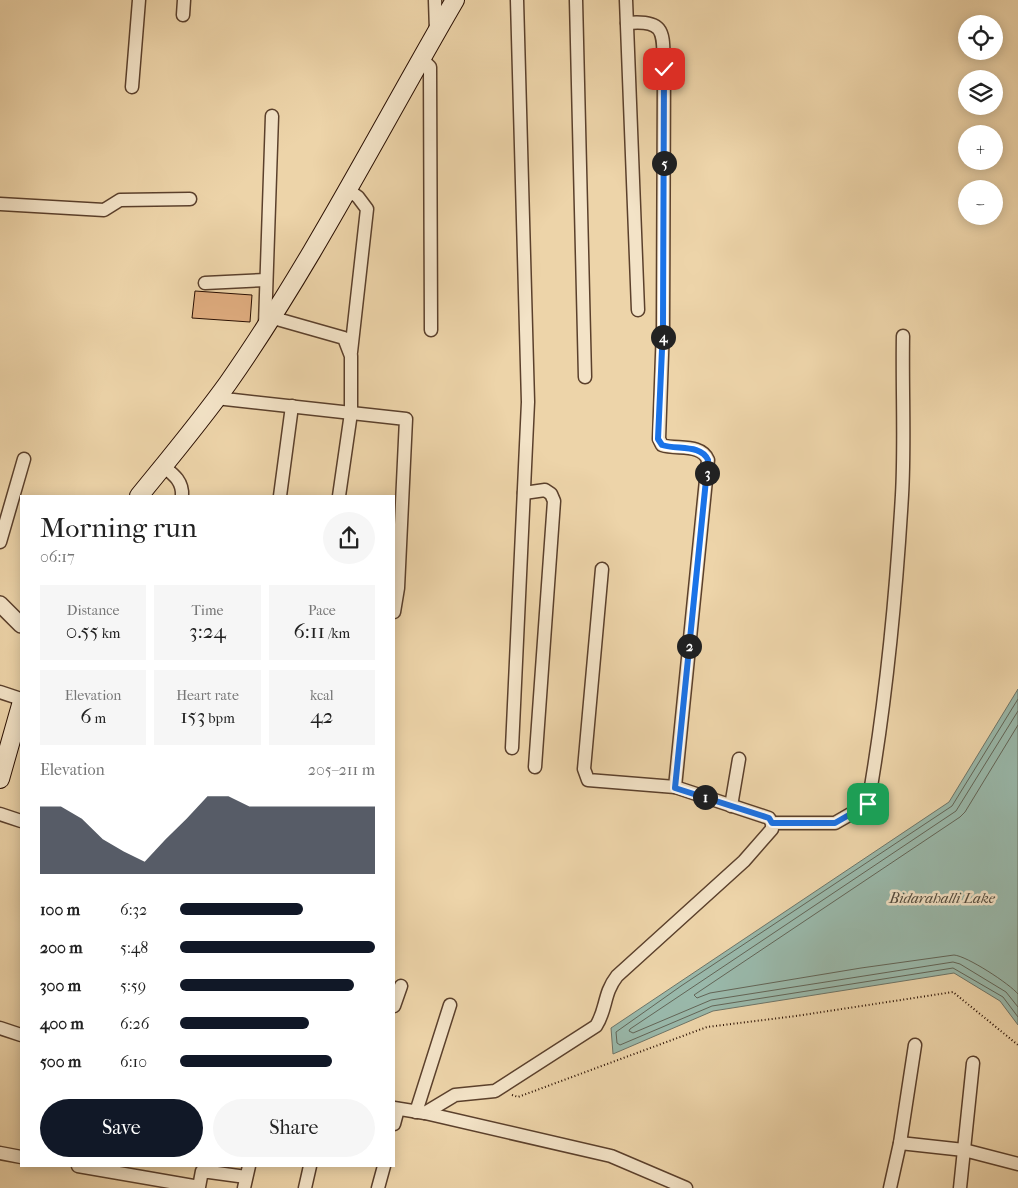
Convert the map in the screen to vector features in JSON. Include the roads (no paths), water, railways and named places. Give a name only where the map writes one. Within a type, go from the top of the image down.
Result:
[{"type":"main road","points":[[140,495],[227,384],[268,321],[347,190],[454,0]]},
{"type":"main road","points":[[0,779],[3,758],[20,708]]},
{"type":"street","points":[[132,87],[139,0]]},
{"type":"street","points":[[183,16],[184,0]]},
{"type":"street","points":[[435,0],[436,31]]},
{"type":"street","points":[[512,748],[528,394],[517,0]]},
{"type":"street","points":[[576,0],[584,377]]},
{"type":"street","points":[[626,0],[638,310]]},
{"type":"street","points":[[627,23],[649,23],[656,26],[662,32],[664,69],[664,317],[658,439],[662,445],[700,450],[706,454],[708,460],[675,788]]},
{"type":"street","points":[[421,58],[430,67],[431,330]]},
{"type":"street","points":[[272,116],[266,280],[268,321],[344,338],[351,356]]},
{"type":"street","points":[[339,495],[351,413],[351,356],[367,209],[358,197],[347,190]]},
{"type":"street","points":[[0,204],[104,210],[120,200],[190,199]]},
{"type":"street","points":[[205,283],[266,280]]},
{"type":"street","points":[[772,823],[835,823],[868,804],[877,751],[892,628],[902,494],[903,336]]},
{"type":"street","points":[[216,398],[406,419],[395,600]]},
{"type":"street","points":[[280,495],[292,406]]},
{"type":"street","points":[[0,542],[24,458]]},
{"type":"street","points":[[163,466],[180,483],[182,495]]},
{"type":"street","points":[[524,493],[545,490],[551,494],[554,501],[535,767]]},
{"type":"street","points":[[421,1112],[454,1095],[496,1091],[596,1026],[604,1011],[606,994],[610,984],[617,976],[744,861],[772,829],[772,823],[769,818],[675,788],[588,780],[584,769],[602,569]]},
{"type":"street","points":[[0,604],[20,624]]},
{"type":"street","points":[[0,692],[20,699]]},
{"type":"street","points":[[731,806],[740,759]]},
{"type":"street","points":[[0,814],[20,821]]},
{"type":"street","points":[[395,1003],[401,986]]},
{"type":"street","points":[[421,1112],[450,1005]]},
{"type":"street","points":[[0,1028],[20,1035]]},
{"type":"street","points":[[890,1188],[900,1143],[915,1045]]},
{"type":"street","points":[[960,1188],[973,1063]]},
{"type":"street","points":[[396,1109],[421,1112],[611,1156],[686,1188]]},
{"type":"street","points":[[900,1143],[964,1150],[1018,1164]]},
{"type":"street","points":[[0,1153],[20,1157]]},
{"type":"street","points":[[84,1167],[198,1187],[202,1171],[246,1177]]},
{"type":"street","points":[[305,1188],[310,1167]]},
{"type":"street","points":[[378,1188],[384,1167]]},
{"type":"water","name":"Bidarahalli Lake","points":[[1018,689],[1018,1025],[1000,1001],[954,973],[713,1011],[613,1054],[611,1028],[949,802]]}]
